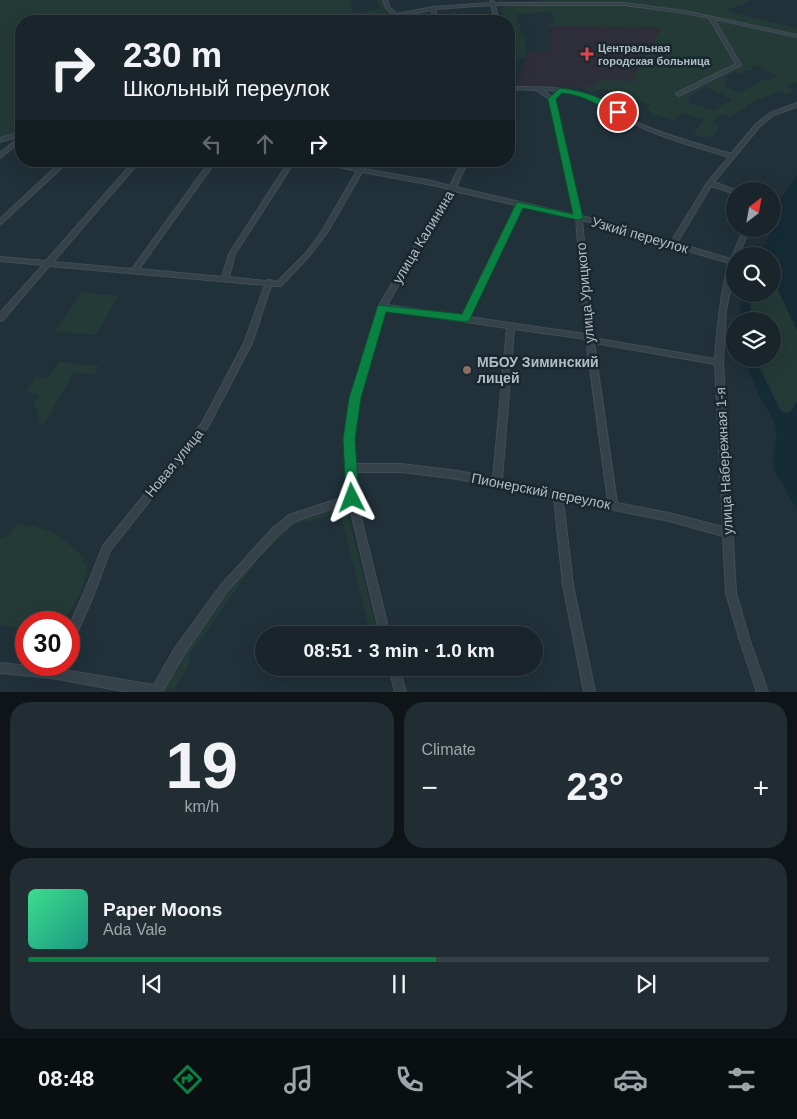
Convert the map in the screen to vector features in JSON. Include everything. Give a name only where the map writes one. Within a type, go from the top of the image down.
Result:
[{"type":"street","points":[[385,0],[388,8],[395,15]]},
{"type":"street","points":[[436,0],[436,15]]},
{"type":"street","points":[[401,15],[435,8],[518,0]]},
{"type":"street","points":[[493,2],[624,4],[653,7],[797,36]]},
{"type":"street","points":[[493,2],[496,15]]},
{"type":"street","points":[[679,94],[739,66],[710,17]]},
{"type":"street","points":[[515,88],[576,92],[593,98],[632,122],[662,135],[733,156]]},
{"type":"street","points":[[538,89],[552,99],[560,90]]},
{"type":"street","name":"улица Урицкого","points":[[552,99],[578,218],[589,338],[613,506]]},
{"type":"street","points":[[672,244],[710,183],[758,124],[772,114],[797,105]]},
{"type":"street","points":[[0,140],[15,136]]},
{"type":"street","points":[[0,156],[15,143]]},
{"type":"street","points":[[0,222],[60,167]]},
{"type":"street","points":[[0,318],[132,167]]},
{"type":"street","points":[[134,271],[209,167]]},
{"type":"street","points":[[226,278],[232,254],[288,167]]},
{"type":"street","name":"Узкий переулок","points":[[349,167],[452,188],[578,218],[726,260]]},
{"type":"street","name":"улица Калинина","points":[[383,626],[352,498],[349,439],[355,398],[382,307],[452,188],[462,167]]},
{"type":"street","points":[[1,259],[279,284],[308,254],[325,232],[361,169]]},
{"type":"street","points":[[710,183],[726,189]]},
{"type":"street","points":[[465,318],[520,204]]},
{"type":"street","name":"Новая улица","points":[[80,615],[90,594],[106,549],[206,425],[248,343],[269,282]]},
{"type":"street","name":"улица Набережная 1-я","points":[[726,295],[720,328],[718,362],[731,593],[763,692]]},
{"type":"street","points":[[382,307],[589,338],[718,362]]},
{"type":"street","points":[[497,483],[511,326]]},
{"type":"street","name":"Пионерский переулок","points":[[351,468],[401,468],[458,475],[669,518],[728,533]]},
{"type":"street","points":[[558,496],[568,585],[590,692]]},
{"type":"street","points":[[80,675],[156,691],[179,652],[224,588],[279,527],[292,518],[352,498]]},
{"type":"street","points":[[0,668],[15,668]]},
{"type":"street","points":[[396,676],[401,692]]},
{"type":"shaded area","name":"Центральная городская больница","points":[[552,25],[663,27],[633,78],[634,81],[596,82],[588,87],[517,86],[528,51],[552,51],[550,33],[552,33]]},
{"type":"shaded area","points":[[797,175],[797,330],[781,297],[781,247],[764,247],[768,238],[781,238],[781,198]]},
{"type":"shaded area","points":[[741,302],[751,302],[750,312],[740,312]]},
{"type":"shaded area","points":[[747,367],[759,367],[781,411],[789,412],[797,401],[797,509],[774,469],[773,460],[777,434],[774,421],[758,393]]},
{"type":"green space","points":[[0,0],[350,0],[352,13],[380,9],[378,0],[383,0],[392,14],[15,15],[15,133],[0,137]]},
{"type":"green space","points":[[554,0],[754,0],[726,10],[797,28],[797,35],[656,6],[620,3],[507,2]]},
{"type":"green space","points":[[598,5],[634,6],[707,17],[797,38],[797,83],[794,82],[786,86],[795,90],[786,94],[780,91],[746,105],[748,106],[729,117],[721,114],[713,123],[720,125],[712,137],[708,136],[706,138],[693,134],[704,120],[681,113],[673,121],[653,114],[646,108],[650,105],[629,97],[627,98],[605,89],[590,92],[579,87],[588,87],[603,80],[634,81],[633,78],[662,27],[549,26],[554,21],[552,12],[518,14],[516,18],[521,27],[519,27],[520,30],[523,31],[521,31],[521,34],[524,34],[525,47],[527,48],[525,58],[515,57],[515,15],[504,15],[501,8],[507,6]],"holes":[[[754,65],[778,76],[770,80],[767,78],[739,93],[724,86],[728,83],[724,82],[729,79],[725,77],[734,72],[741,75],[745,73],[744,71],[748,72],[753,69],[751,67]],[[705,87],[732,99],[713,111],[688,102],[690,100],[688,98]]]},
{"type":"green space","points":[[82,292],[119,296],[95,335],[56,331]]},
{"type":"green space","points":[[781,297],[797,330],[797,401],[795,407],[787,413],[773,399],[758,367],[781,367],[781,312],[750,312],[751,302],[781,302]]},
{"type":"green space","points":[[59,362],[99,366],[94,375],[74,372],[43,426],[37,421],[38,412],[34,404],[40,395],[25,391],[36,377],[48,378]]},
{"type":"green space","points":[[345,504],[376,626],[369,626],[340,512],[294,525],[259,558],[187,658],[191,660],[174,691],[162,692],[195,638],[245,571],[274,538],[287,527],[303,517]]},
{"type":"green space","points":[[18,523],[29,527],[31,525],[53,532],[85,557],[81,562],[87,565],[88,569],[81,592],[70,611],[15,611],[15,628],[0,624],[0,538],[9,535]]},
{"type":"place","name":"Центральная городская больница","points":[[587,54]]},
{"type":"place","name":"МБОУ Зиминский лицей","points":[[467,370]]},
{"type":"route","points":[[352,498],[349,439],[355,398],[382,307],[465,318],[520,204],[578,218],[552,99],[560,90],[576,92],[593,98],[618,112]]}]
